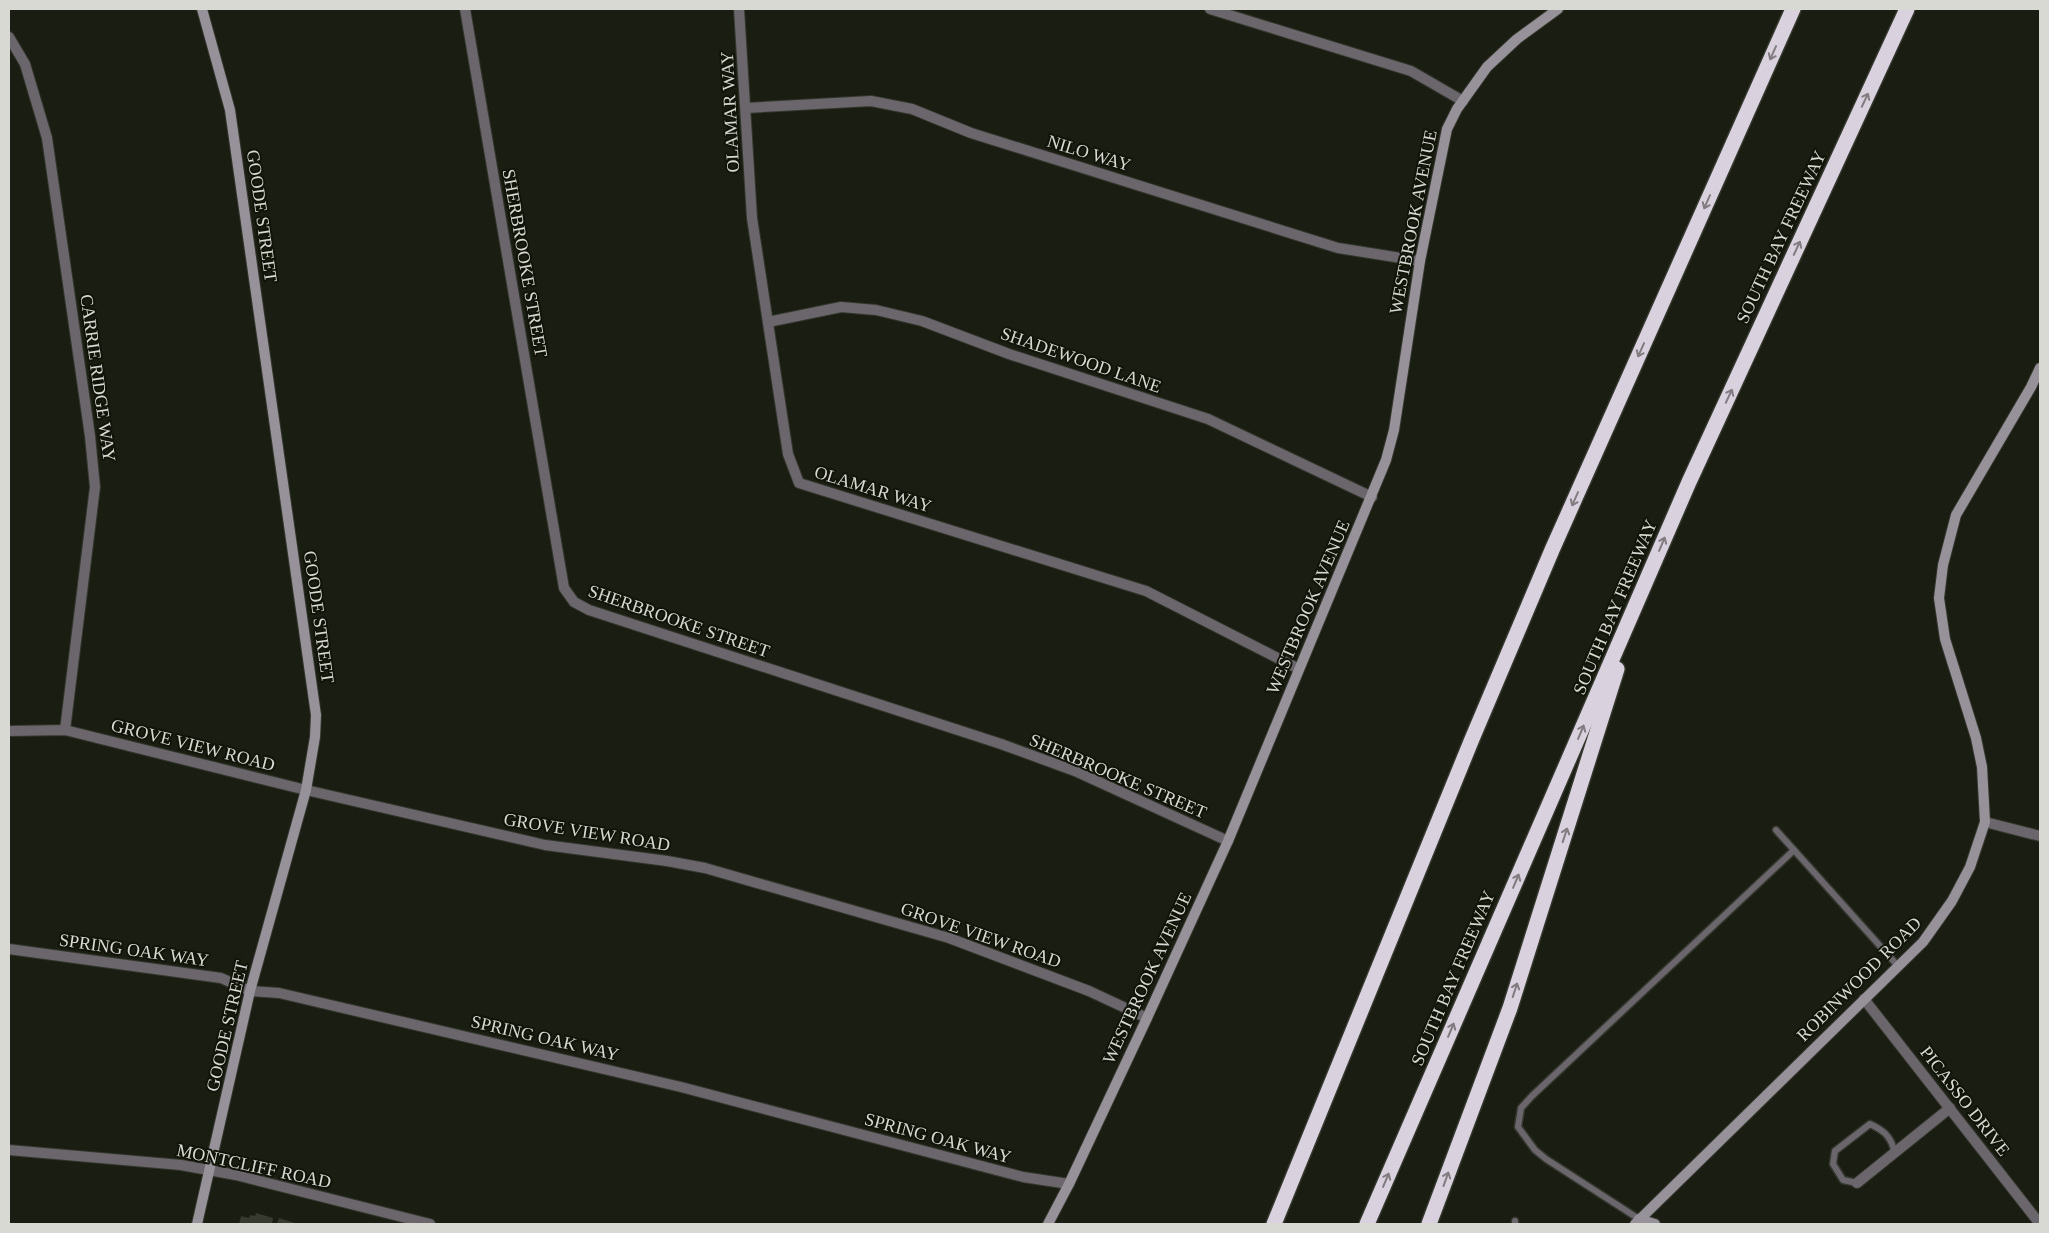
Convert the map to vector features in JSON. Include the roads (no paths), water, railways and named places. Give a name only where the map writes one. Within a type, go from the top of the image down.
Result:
[{"type":"highway","points":[[1274,1224],[1472,739],[1548,559],[1793,9]]},
{"type":"highway","name":"SOUTH BAY FREEWAY","points":[[1367,1224],[1689,482],[1907,9]]},
{"type":"highway","points":[[1429,1224],[1510,1008],[1643,589]]},
{"type":"street","name":"GOODE STREET","points":[[198,1224],[250,991],[306,790],[316,737],[316,715],[230,110],[202,9]]},
{"type":"street","name":"SHERBROOKE STREET","points":[[465,9],[564,588],[574,602],[589,610],[1001,744],[1075,771],[1228,841]]},
{"type":"street","name":"OLAMAR WAY","points":[[739,9],[752,218],[788,454],[799,482],[1146,591],[1299,670]]},
{"type":"street","points":[[1210,9],[1411,71],[1463,101]]},
{"type":"street","name":"WESTBROOK AVENUE","points":[[1048,1224],[1070,1184],[1228,841],[1386,460],[1394,430],[1420,261],[1446,130],[1463,101],[1487,67],[1517,39],[1558,9]]},
{"type":"street","name":"CARRIE RIDGE WAY","points":[[9,37],[24,64],[47,138],[90,429],[96,487],[65,730]]},
{"type":"street","name":"NILO WAY","points":[[746,108],[871,100],[892,104],[912,109],[971,133],[1338,248],[1420,261]]},
{"type":"street","name":"SHADEWOOD LANE","points":[[768,322],[840,307],[876,310],[914,319],[1009,354],[1208,419],[1372,497]]},
{"type":"street","name":"ROBINWOOD ROAD","points":[[1637,1222],[1923,942],[1952,900],[1970,867],[1985,822],[1982,767],[1976,738],[1945,640],[1939,598],[1943,565],[1956,515],[2031,387],[2040,368]]},
{"type":"street","name":"GROVE VIEW ROAD","points":[[9,731],[65,730],[306,790],[546,845],[705,868],[949,938],[1089,990],[1147,1018]]},
{"type":"street","points":[[1985,822],[2040,836]]},
{"type":"street","name":"SPRING OAK WAY","points":[[9,949],[221,978],[250,991],[279,993],[651,1079],[1022,1177],[1070,1184]]},
{"type":"street","name":"PICASSO DRIVE","points":[[1864,999],[2040,1224]]},
{"type":"street","points":[[1857,1183],[1950,1108]]},
{"type":"street","name":"MONTCLIFF ROAD","points":[[9,1150],[175,1164],[236,1175],[430,1224]]},
{"type":"street","points":[[1637,1222],[1655,1224]]},
{"type":"lane","points":[[1776,830],[1898,966]]},
{"type":"lane","points":[[1637,1222],[1535,1150],[1518,1127],[1521,1108],[1794,850]]},
{"type":"lane","points":[[1857,1183],[1843,1180],[1832,1164],[1835,1151],[1870,1124],[1885,1132],[1892,1142],[1895,1153]]}]
